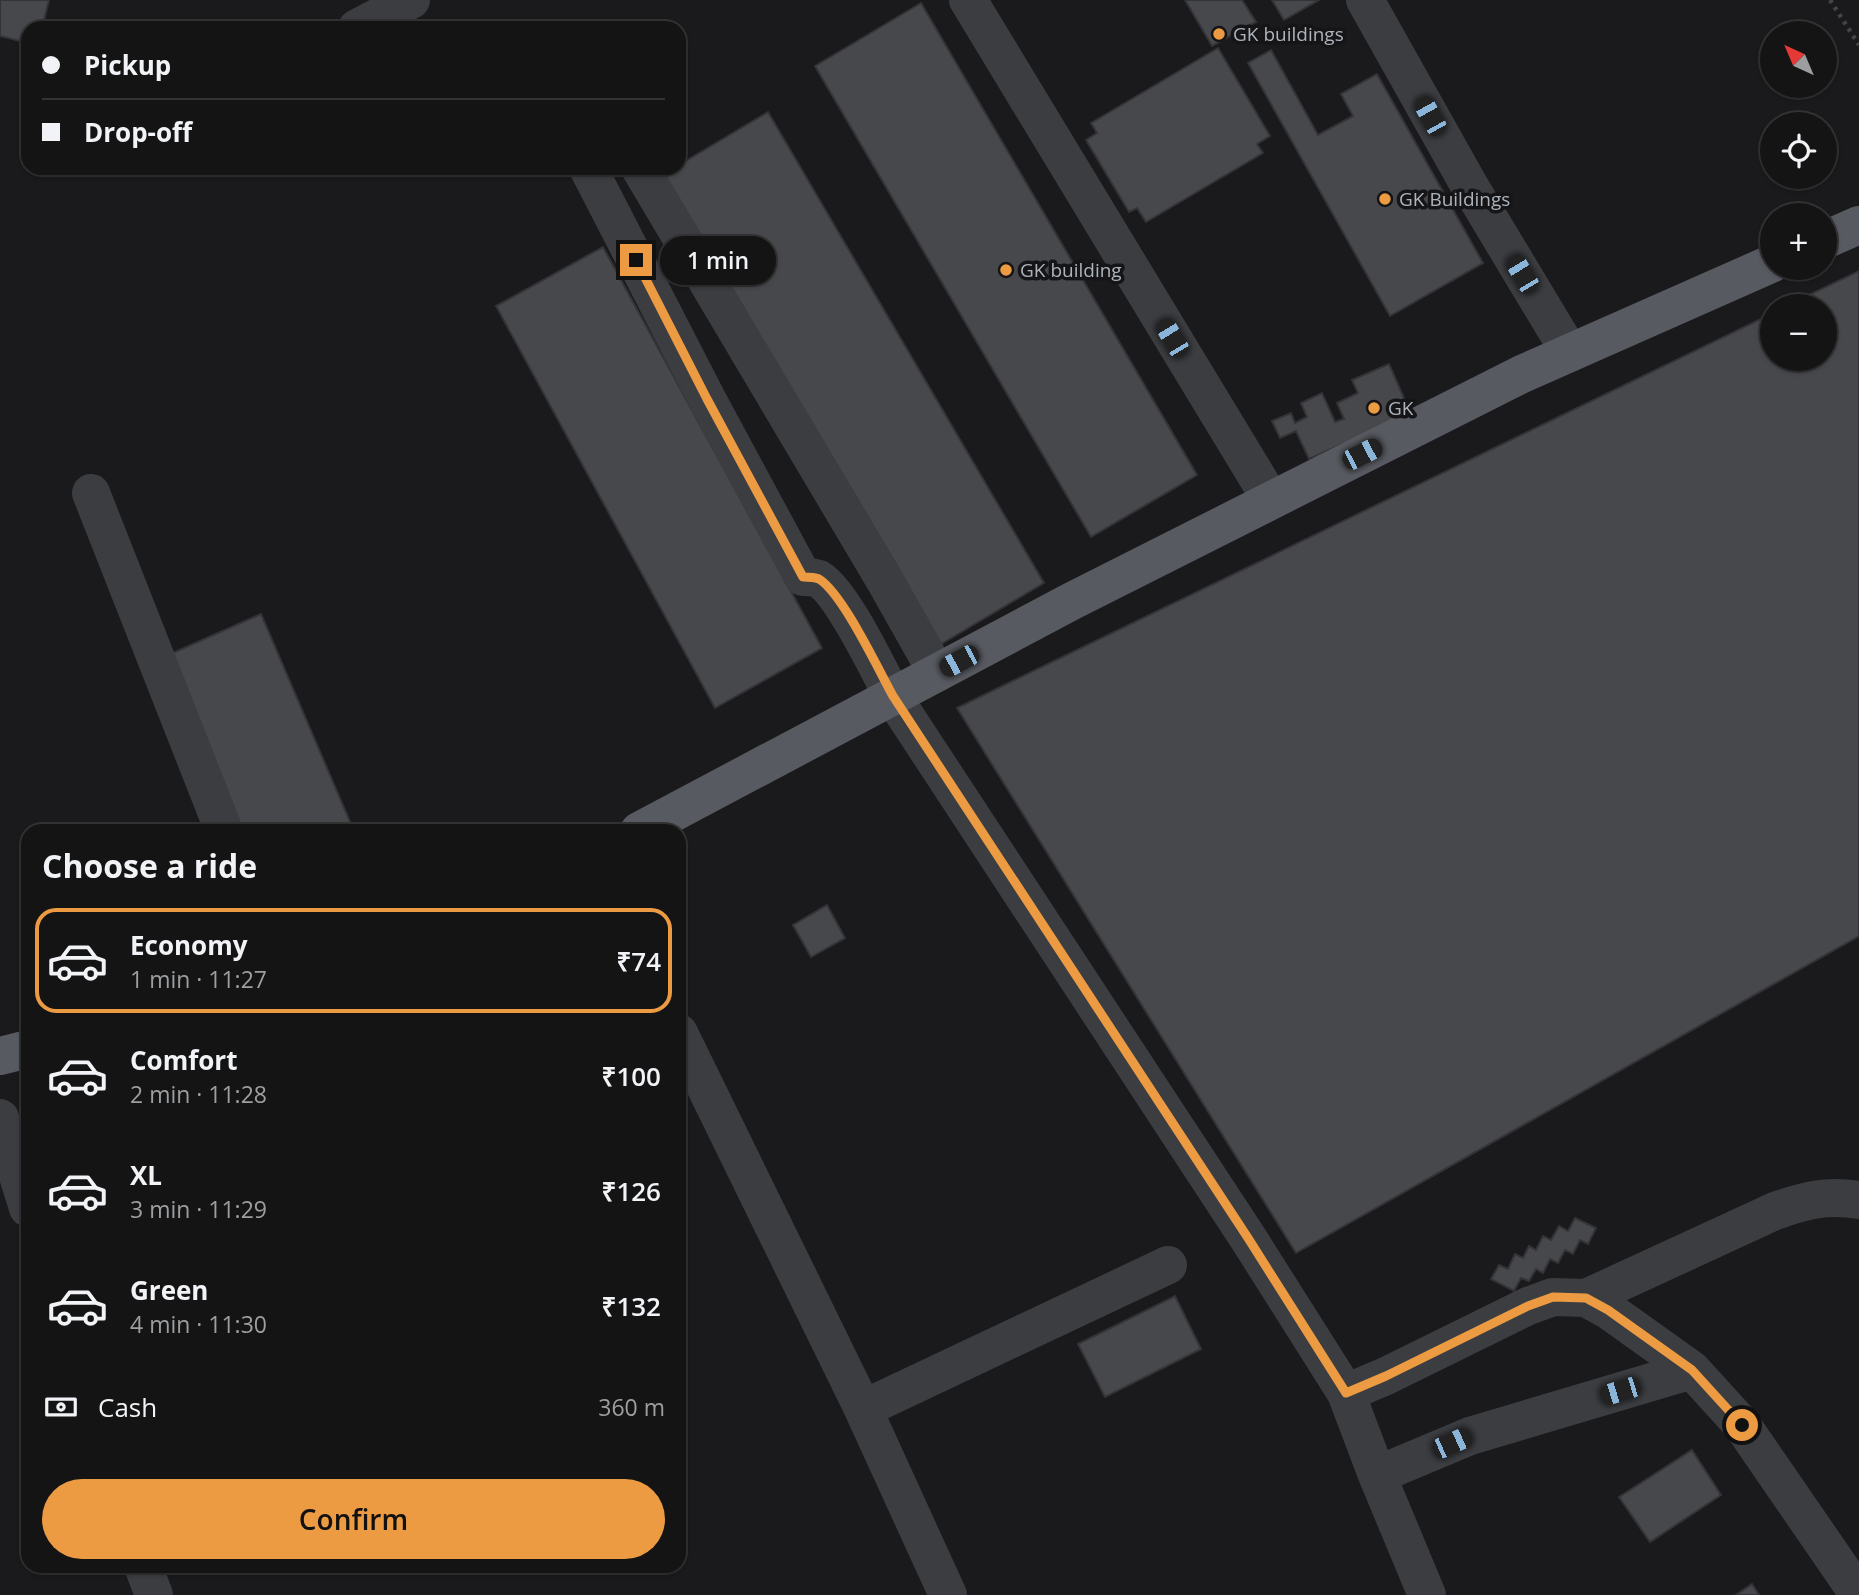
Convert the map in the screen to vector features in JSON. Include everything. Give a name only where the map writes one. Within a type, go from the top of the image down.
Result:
[{"type":"main road","points":[[1837,235],[1859,225]]},
{"type":"main road","points":[[652,824],[1096,588],[1522,374],[1760,269]]},
{"type":"main road","points":[[0,1056],[21,1051]]},
{"type":"street","points":[[370,21],[411,0]]},
{"type":"street","points":[[968,0],[1271,500]]},
{"type":"street","points":[[1365,0],[1469,185],[1570,353]]},
{"type":"street","points":[[592,175],[707,399],[803,577],[816,578],[830,588],[854,624],[893,696],[1248,1238],[1346,1393],[1427,1595]]},
{"type":"street","points":[[644,175],[937,673]]},
{"type":"street","points":[[91,492],[221,824]]},
{"type":"street","points":[[686,1046],[863,1409],[948,1595]]},
{"type":"street","points":[[0,1118],[21,1186]]},
{"type":"street","points":[[1346,1393],[1528,1306],[1553,1297],[1586,1298],[1775,1211],[1807,1200],[1839,1197],[1859,1200]]},
{"type":"street","points":[[863,1409],[1168,1265]]},
{"type":"street","points":[[1586,1298],[1608,1310],[1692,1370],[1742,1425],[1859,1595]]},
{"type":"street","points":[[1377,1475],[1470,1436],[1692,1370]]},
{"type":"street","points":[[145,1573],[153,1595]]},
{"type":"path","points":[[1830,0],[1859,44]]},
{"type":"building","points":[[0,0],[49,0],[44,21],[21,21],[21,41],[0,36]]},
{"type":"building","name":"GK buildings","points":[[1185,0],[1242,0],[1256,22],[1212,46]]},
{"type":"building","name":"GK buildings","points":[[1272,0],[1319,0],[1284,20]]},
{"type":"building","name":"GK building","points":[[921,3],[1197,475],[1091,537],[815,66]]},
{"type":"building","name":"GK Buildings","points":[[1218,48],[1270,136],[1257,144],[1263,153],[1146,222],[1137,208],[1129,212],[1086,140],[1097,133],[1091,123]]},
{"type":"building","name":"GK Buildings","points":[[1271,50],[1318,135],[1353,116],[1341,94],[1377,74],[1483,263],[1390,316],[1248,63]]},
{"type":"building","points":[[768,112],[1044,583],[938,646],[662,175],[686,175],[686,161]]},
{"type":"building","points":[[603,247],[822,648],[715,708],[496,306]]},
{"type":"building","points":[[1859,271],[1859,936],[1296,1253],[957,708],[1760,319],[1760,371],[1837,371],[1837,294],[1811,294]]},
{"type":"building","name":"GK","points":[[1389,364],[1411,414],[1309,459],[1296,431],[1280,438],[1272,421],[1291,413],[1295,423],[1307,417],[1301,403],[1322,393],[1335,422],[1344,419],[1337,403],[1358,393],[1352,380]]},
{"type":"building","points":[[261,614],[351,824],[239,824],[166,656]]},
{"type":"building","points":[[827,905],[845,938],[811,957],[793,925]]},
{"type":"building","points":[[1575,1218],[1596,1228],[1588,1244],[1580,1240],[1573,1254],[1565,1250],[1558,1263],[1550,1259],[1543,1273],[1536,1269],[1529,1281],[1521,1278],[1514,1291],[1491,1279],[1499,1265],[1508,1269],[1515,1254],[1523,1258],[1529,1246],[1536,1250],[1543,1236],[1551,1240],[1559,1226],[1568,1231]]},
{"type":"building","points":[[1175,1296],[1201,1349],[1105,1397],[1078,1344]]},
{"type":"building","points":[[1692,1450],[1721,1495],[1650,1542],[1619,1497]]},
{"type":"building","points":[[1752,1584],[1759,1595],[1736,1595]]},
{"type":"place","name":"GK buildings","points":[[1219,34]]},
{"type":"place","name":"GK Buildings","points":[[1385,199]]},
{"type":"place","name":"GK building","points":[[1006,270]]},
{"type":"place","name":"GK","points":[[1374,408]]},
{"type":"route","points":[[636,260],[803,577],[816,578],[830,588],[854,624],[893,696],[1248,1238],[1346,1393],[1528,1306],[1553,1297],[1586,1298],[1608,1310],[1692,1370],[1742,1425]]}]
